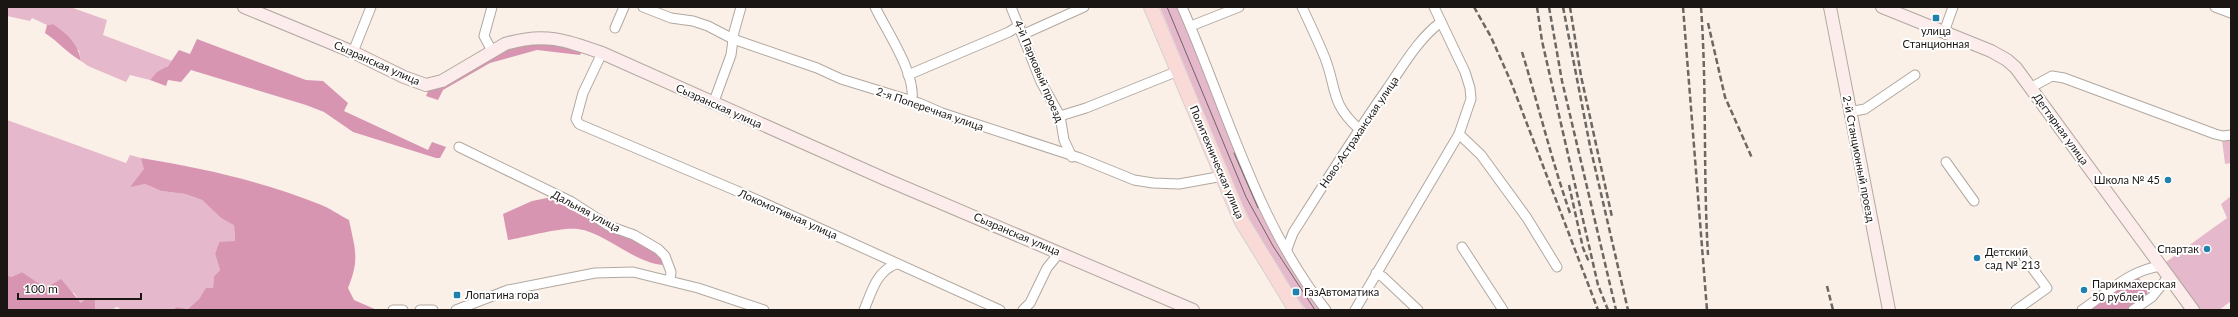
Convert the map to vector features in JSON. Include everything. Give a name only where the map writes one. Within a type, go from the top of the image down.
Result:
[{"type":"main road","name":"Политехническая улица","points":[[1151,7],[1241,220],[1296,310]]},
{"type":"street","name":"Сызранская улица","points":[[245,7],[353,52],[404,77],[426,85],[442,81],[492,51],[516,41],[542,37],[573,43],[602,53],[713,104],[1193,310]]},
{"type":"street","points":[[353,52],[371,7]]},
{"type":"street","points":[[492,7],[484,36],[492,51]]},
{"type":"street","points":[[615,28],[624,7]]},
{"type":"street","name":"2-я Поперечная улица","points":[[643,7],[671,18],[693,21],[708,26],[733,39],[816,68],[841,79],[912,101],[942,113],[1072,156],[1134,180],[1153,184],[1185,183],[1223,176]]},
{"type":"street","points":[[713,104],[731,55],[740,7]]},
{"type":"street","points":[[875,7],[908,75],[913,92],[912,101]]},
{"type":"street","name":"4-й Парковый проезд","points":[[1012,7],[1022,29],[1041,82],[1060,116],[1064,140],[1072,156]]},
{"type":"street","points":[[908,75],[1009,32],[1022,29],[1084,7]]},
{"type":"street","points":[[1182,7],[1191,26],[1230,130],[1276,230],[1292,261],[1326,310]]},
{"type":"street","points":[[1191,26],[1239,7]]},
{"type":"street","points":[[1302,7],[1325,60],[1333,93],[1344,114],[1360,129]]},
{"type":"street","points":[[1355,310],[1459,134],[1471,99],[1470,88],[1465,72],[1434,7]]},
{"type":"street","name":"2-й Станционный проезд","points":[[1830,7],[1849,112],[1889,310]]},
{"type":"street","name":"Дегтярная улица","points":[[1882,7],[1991,51],[2007,60],[2016,68],[2193,310]]},
{"type":"street","points":[[1944,32],[1953,7]]},
{"type":"street","points":[[2216,7],[2231,13]]},
{"type":"street","name":"Ново-Астраханская улица","points":[[1287,249],[1293,233],[1360,129],[1419,43],[1431,29],[1441,22]]},
{"type":"street","name":"Локомотивная улица","points":[[602,53],[583,93],[576,119],[579,124],[744,194],[1000,310]]},
{"type":"street","points":[[1060,116],[1086,108],[1178,71]]},
{"type":"street","points":[[1849,112],[1865,109],[1915,74]]},
{"type":"street","points":[[2030,88],[2052,76],[2064,78],[2216,134],[2223,136],[2231,135]]},
{"type":"street","points":[[1459,134],[1466,138],[1486,161],[1527,218],[1557,267]]},
{"type":"street","name":"Дальняя улица","points":[[459,147],[572,202],[609,226],[634,235],[658,249],[665,256],[671,272],[670,280]]},
{"type":"street","points":[[1946,162],[1974,201]]},
{"type":"street","points":[[1462,248],[1502,310]]},
{"type":"street","points":[[1023,310],[1030,303],[1047,268],[1060,252]]},
{"type":"street","points":[[2016,310],[2048,288],[2024,257]]},
{"type":"street","points":[[864,310],[879,275],[887,268],[896,264]]},
{"type":"street","points":[[2082,310],[2135,273],[2149,268],[2165,271],[2152,297],[2133,310]]},
{"type":"street","points":[[456,310],[508,290],[594,273],[633,272],[670,280],[764,310]]},
{"type":"street","points":[[1376,273],[1383,277],[1418,310]]},
{"type":"street","points":[[393,310],[403,310]]},
{"type":"street","points":[[420,310],[433,310]]},
{"type":"shaded area","points":[[7,7],[70,7],[107,20],[103,35],[172,61],[150,80],[130,75],[126,82],[88,66],[81,61],[79,51],[53,24],[47,25],[32,18],[30,21],[7,16]]},
{"type":"shaded area","points":[[1160,7],[1179,7],[1227,131],[1323,310],[1306,310],[1265,249],[1240,200]]},
{"type":"shaded area","points":[[53,24],[63,31],[75,44],[81,61],[45,33],[47,25]]},
{"type":"shaded area","points":[[197,39],[306,80],[323,81],[348,103],[344,111],[428,150],[432,142],[446,147],[440,158],[436,158],[353,132],[324,112],[306,105],[191,70],[181,82],[168,80],[166,86],[150,80],[157,72],[168,66],[179,50],[190,54]]},
{"type":"shaded area","points":[[542,42],[582,51],[580,55],[537,50],[490,63],[443,90],[438,100],[426,96],[429,89],[506,48]]},
{"type":"shaded area","points":[[7,120],[126,163],[130,155],[141,158],[145,169],[131,186],[145,184],[161,191],[185,194],[202,200],[221,218],[234,224],[235,242],[219,242],[215,254],[220,270],[214,276],[213,288],[206,289],[199,299],[188,309],[177,307],[171,310],[122,310],[117,307],[111,310],[95,310],[95,300],[81,303],[74,293],[46,288],[22,272],[11,277],[7,275]]},
{"type":"shaded area","points":[[2231,138],[2231,163],[2225,164],[2222,140]]},
{"type":"shaded area","points":[[141,158],[186,166],[253,182],[323,206],[349,220],[355,261],[352,278],[348,288],[354,300],[377,310],[171,310],[177,307],[188,309],[199,299],[206,288],[213,288],[214,276],[220,270],[215,254],[219,242],[235,241],[234,225],[221,218],[202,200],[185,194],[161,191],[145,184],[130,187],[144,169]]},
{"type":"shaded area","name":"Спартак","points":[[2231,196],[2231,301],[2219,310],[2199,310],[2166,262],[2227,218],[2221,204]]},
{"type":"shaded area","points":[[552,197],[656,251],[664,261],[663,265],[641,259],[588,231],[578,229],[553,231],[508,240],[503,214],[532,201]]},
{"type":"shaded area","points":[[22,272],[46,288],[61,279],[81,303],[87,298],[95,300],[95,310],[7,310],[7,275],[11,277]]},
{"type":"shaded area","points":[[2134,277],[2138,277],[2148,290],[2147,295],[2126,310],[2087,310]]},
{"type":"tram line","points":[[1167,7],[1246,197],[1273,246],[1315,310]]},
{"type":"tram line","points":[[1234,153],[1258,208]]},
{"type":"railway","points":[[1474,7],[1491,37],[1511,82],[1598,310]]},
{"type":"railway","points":[[1537,7],[1542,41],[1598,285],[1608,310]]},
{"type":"railway","points":[[1549,7],[1562,81],[1616,310]]},
{"type":"railway","points":[[1563,7],[1590,146],[1628,310]]},
{"type":"railway","points":[[1570,7],[1581,76],[1612,217]]},
{"type":"railway","points":[[1683,7],[1707,310]]},
{"type":"railway","points":[[1701,7],[1704,69],[1708,255]]},
{"type":"railway","points":[[1708,23],[1725,97],[1752,158]]},
{"type":"railway","points":[[1522,52],[1571,216]]},
{"type":"railway","points":[[1569,185],[1583,248],[1589,262]]},
{"type":"railway","points":[[1827,286],[1833,310]]},
{"type":"place","name":"улица Станционная","points":[[1936,18]]},
{"type":"place","name":"Школа № 45","points":[[2168,180]]},
{"type":"place","name":"Спартак","points":[[2207,249]]},
{"type":"place","name":"Детский сад № 213","points":[[1977,258]]},
{"type":"place","name":"Парикмахерская 50 рублей","points":[[2084,290]]},
{"type":"place","name":"ГазАвтоматика","points":[[1296,292]]},
{"type":"place","name":"Лопатина гора","points":[[457,295]]}]
